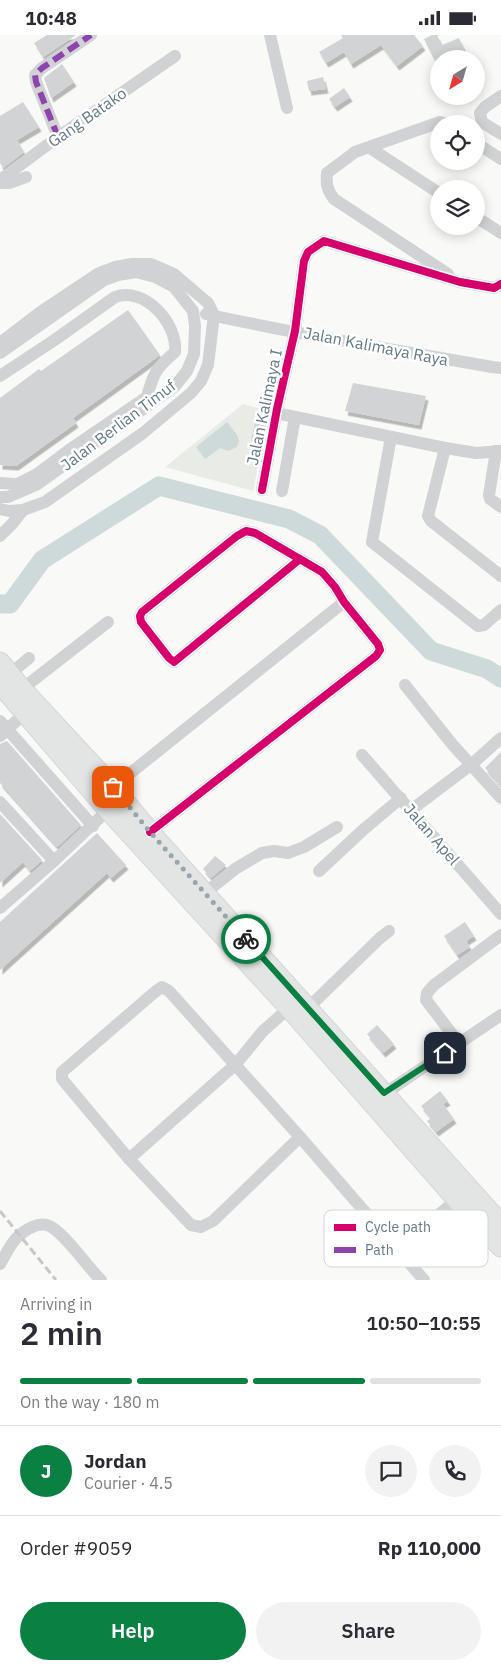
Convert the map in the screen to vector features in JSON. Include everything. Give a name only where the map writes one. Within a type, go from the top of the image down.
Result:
[{"type":"highway","points":[[3,674],[22,689],[117,784],[150,832],[307,1009],[466,1210]]},
{"type":"highway","points":[[3,674],[30,719],[99,819],[378,1097],[487,1210]]},
{"type":"highway","points":[[488,1211],[501,1224]]},
{"type":"highway","points":[[488,1233],[501,1247]]},
{"type":"street","points":[[58,137],[35,75],[42,68],[91,35]]},
{"type":"street","points":[[270,35],[287,108]]},
{"type":"street","name":"Gang Batako","points":[[0,182],[58,137],[175,56]]},
{"type":"street","points":[[501,96],[485,107],[480,113],[482,122],[501,134]]},
{"type":"street","points":[[430,126],[355,152],[327,173],[327,189],[334,199],[460,281],[494,287],[501,285]]},
{"type":"street","points":[[370,147],[430,187]]},
{"type":"street","points":[[485,149],[501,159]]},
{"type":"street","points":[[0,182],[10,183],[26,177]]},
{"type":"street","points":[[485,223],[501,233]]},
{"type":"street","name":"Jalan Kalimaya I","points":[[262,490],[294,331],[304,261],[308,252],[324,241],[460,281]]},
{"type":"street","points":[[0,343],[45,309],[99,273],[115,267],[132,264],[152,264],[174,274],[208,303],[214,315],[208,365],[201,381],[191,393],[143,433],[45,502],[23,510],[9,511],[0,509]]},
{"type":"street","points":[[0,353],[104,280],[118,275],[136,272],[155,277],[174,287],[193,311]]},
{"type":"street","points":[[0,376],[114,297],[122,294],[142,299],[156,309],[164,316],[175,338],[176,352],[162,363],[153,375],[147,397],[37,474],[17,484],[0,483]]},
{"type":"street","name":"Jalan Kalimaya Raya","points":[[193,311],[246,323],[492,367],[501,367]]},
{"type":"street","name":"Jalan Berlian Timuf","points":[[0,497],[8,497],[36,485],[175,386],[187,371],[194,353],[195,326],[193,311]]},
{"type":"street","points":[[276,413],[445,449],[476,453],[499,451],[489,495],[490,499],[501,507]]},
{"type":"street","points":[[282,491],[295,417]]},
{"type":"street","points":[[391,437],[372,542],[478,625],[484,625],[501,610]]},
{"type":"street","points":[[445,449],[428,516],[501,576]]},
{"type":"street","points":[[0,535],[23,510]]},
{"type":"street","points":[[150,832],[376,656],[380,650],[378,644],[344,602],[336,587],[322,572],[300,559],[255,533],[246,531],[237,536],[142,612],[140,616],[141,622],[168,658],[174,661],[300,559]]},
{"type":"street","points":[[117,784],[344,602]]},
{"type":"street","points":[[22,689],[108,622]]},
{"type":"street","points":[[3,674],[29,659]]},
{"type":"street","points":[[405,685],[452,744],[501,798]]},
{"type":"street","points":[[2,729],[30,719]]},
{"type":"street","points":[[17,740],[30,719]]},
{"type":"street","points":[[0,908],[99,819],[17,740],[2,729]]},
{"type":"street","points":[[411,810],[472,764],[501,739]]},
{"type":"street","name":"Jalan Apel","points":[[362,755],[501,915]]},
{"type":"street","points":[[319,871],[401,798]]},
{"type":"street","points":[[0,801],[54,861]]},
{"type":"street","points":[[205,893],[235,869],[262,853],[274,851],[288,853],[304,847],[337,827]]},
{"type":"street","points":[[307,1009],[389,931]]},
{"type":"street","points":[[458,1045],[426,1000],[427,993],[434,985],[501,935]]},
{"type":"street","points":[[300,1137],[213,1221],[201,1227],[191,1225],[129,1159],[67,1086],[62,1079],[62,1072],[162,987],[169,991],[236,1064],[300,1137],[364,1210]]},
{"type":"street","points":[[129,1159],[236,1064],[264,1031],[288,1008]]},
{"type":"street","points":[[378,1097],[501,1015]]},
{"type":"street","points":[[446,1210],[457,1201]]},
{"type":"street","points":[[0,1264],[17,1238],[35,1225],[46,1224],[62,1237],[101,1280]]},
{"type":"street","points":[[413,1267],[424,1280]]},
{"type":"shaded area","points":[[243,404],[269,411],[253,491],[165,467]]},
{"type":"shaded area","points":[[227,422],[237,435],[239,441],[237,447],[228,451],[220,448],[205,459],[196,447]]},
{"type":"building","points":[[47,35],[76,35],[43,57],[34,43]]},
{"type":"building","points":[[341,35],[414,35],[423,46],[397,66],[381,45],[351,64],[344,52],[326,63],[319,52],[343,38]]},
{"type":"building","points":[[437,35],[442,45],[459,38],[464,49],[430,51],[424,39]]},
{"type":"building","points":[[62,64],[74,82],[51,98],[44,78]]},
{"type":"building","points":[[323,77],[326,89],[309,91],[307,81]]},
{"type":"building","points":[[344,88],[350,97],[335,107],[329,99]]},
{"type":"building","points":[[23,102],[39,127],[17,140],[24,152],[3,168],[0,163],[0,116]]},
{"type":"building","points":[[128,310],[160,355],[73,418],[76,423],[16,466],[0,465],[0,398],[39,369],[41,371]]},
{"type":"building","points":[[353,383],[426,396],[419,425],[345,411]]},
{"type":"building","points":[[255,423],[265,426],[260,448],[251,440]]},
{"type":"building","points":[[7,741],[81,825],[57,847],[0,783],[0,744]]},
{"type":"building","points":[[501,752],[501,786],[485,768]]},
{"type":"building","points":[[0,814],[42,860],[30,871],[23,862],[0,883]]},
{"type":"building","points":[[97,833],[126,865],[111,878],[107,873],[0,970],[0,922]]},
{"type":"building","points":[[215,856],[226,865],[211,878],[203,869]]},
{"type":"building","points":[[465,922],[474,936],[466,941],[470,947],[457,955],[444,936]]},
{"type":"building","points":[[377,1025],[394,1044],[383,1053],[367,1034]]},
{"type":"building","points":[[440,1091],[448,1101],[443,1104],[454,1119],[436,1132],[427,1121],[431,1118],[421,1106]]},
{"type":"waterway","points":[[0,604],[10,604],[42,560],[159,486],[289,519],[320,535],[431,651],[487,669],[501,678]]},
{"type":"railway","points":[[0,1211],[56,1280]]},
{"type":"marked path","points":[[58,137],[35,75],[42,68],[91,35]]},
{"type":"cycle path","points":[[262,490],[277,409],[295,331],[304,261],[308,252],[324,241],[460,282],[494,288],[501,284]]},
{"type":"cycle path","points":[[150,832],[376,656],[380,650],[378,644],[322,572],[255,533],[246,531],[237,536],[142,612],[140,616],[141,622],[174,662],[300,559]]},
{"type":"way so far","points":[[113,787],[150,832],[246,939]]},
{"type":"route","points":[[246,939],[384,1093],[445,1053]]}]
